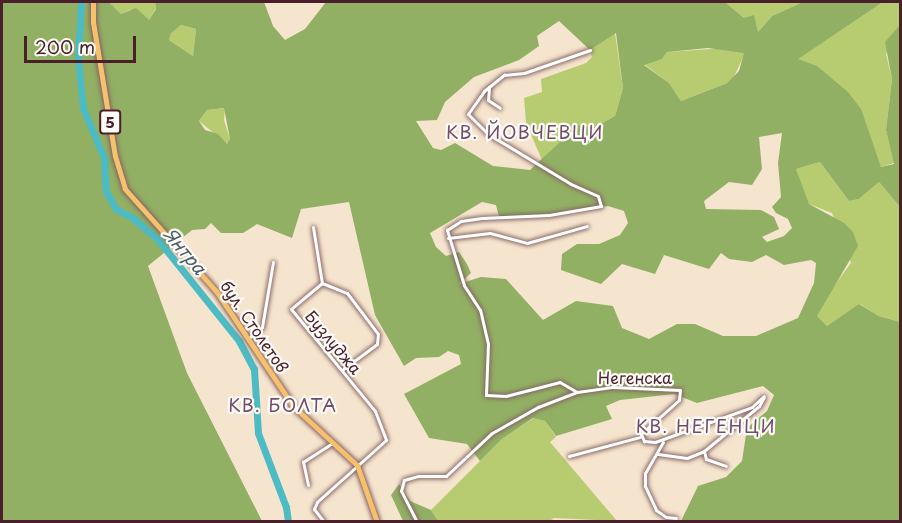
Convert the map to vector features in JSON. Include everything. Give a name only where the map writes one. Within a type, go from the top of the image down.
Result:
[{"type":"main road","name":"бул. Столетов","points":[[93,2],[93,22],[120,179],[216,291],[287,398],[357,465],[377,522]]},
{"type":"street","points":[[577,392],[560,382],[506,396],[486,395],[488,344],[480,310],[464,285],[447,230],[461,221],[549,215],[603,203],[598,196],[571,184],[474,124],[468,114],[490,85],[504,75],[524,73],[590,50]]},
{"type":"street","points":[[490,85],[486,97],[500,108]]},
{"type":"street","points":[[448,238],[490,233],[528,243],[587,226]]},
{"type":"street","name":"Бузлуджа","points":[[313,227],[322,283],[291,309],[375,411],[386,440],[377,452],[357,465]]},
{"type":"street","points":[[249,338],[262,327],[273,262]]},
{"type":"street","points":[[322,283],[346,294],[378,334],[377,344],[342,370]]},
{"type":"street","name":"Негенска","points":[[417,522],[400,488],[407,478],[446,476],[492,434],[538,407],[577,392],[612,387],[680,390],[679,400],[640,436]]},
{"type":"street","points":[[568,456],[640,436],[644,441],[663,442],[722,415],[752,407],[764,396],[759,406],[704,451],[687,458],[658,454]]},
{"type":"street","points":[[308,485],[303,462],[333,442]]},
{"type":"street","points":[[663,442],[645,473],[646,492],[661,514],[676,519]]},
{"type":"street","points":[[704,451],[706,459],[726,466]]},
{"type":"street","points":[[324,522],[314,506],[357,465]]},
{"type":"green space","points":[[2,2],[109,2],[121,14],[136,8],[149,20],[156,9],[155,2],[264,2],[273,26],[285,40],[305,29],[326,2],[725,2],[744,18],[754,15],[758,32],[772,16],[803,2],[883,2],[798,59],[817,66],[848,92],[861,109],[881,167],[894,164],[886,130],[892,79],[885,42],[900,25],[900,207],[879,182],[859,199],[849,201],[820,162],[796,169],[809,204],[844,223],[853,232],[858,246],[817,316],[827,326],[859,304],[879,316],[900,322],[900,521],[681,521],[698,486],[726,477],[742,461],[747,428],[767,411],[774,395],[763,386],[697,403],[674,394],[620,400],[606,406],[612,419],[556,436],[545,421],[533,418],[502,439],[480,461],[467,444],[429,438],[404,394],[461,364],[459,355],[448,351],[439,357],[416,358],[404,366],[375,315],[349,202],[301,209],[292,238],[257,224],[243,233],[221,233],[211,223],[205,229],[192,230],[148,266],[187,373],[262,521],[2,521]],"holes":[[[559,21],[590,50],[616,33],[623,88],[615,116],[593,128],[572,124],[563,130],[561,141],[530,170],[493,166],[455,143],[441,150],[433,148],[416,121],[437,120],[445,102],[474,77],[519,60],[539,46],[537,36]],[[181,25],[196,29],[193,56],[169,40],[171,33]],[[708,48],[744,53],[739,71],[727,83],[681,101],[669,83],[644,65],[662,59],[667,52]],[[224,108],[230,139],[227,144],[218,134],[205,130],[199,121],[207,110]],[[782,133],[778,163],[781,197],[772,207],[776,213],[788,219],[792,228],[784,236],[767,242],[762,237],[779,229],[774,217],[761,210],[706,209],[704,201],[729,182],[752,185],[762,169],[759,137]],[[482,202],[496,205],[499,217],[549,215],[608,206],[624,211],[628,223],[620,235],[599,244],[577,244],[562,254],[561,270],[601,284],[622,264],[655,274],[664,255],[709,269],[721,253],[729,259],[752,262],[766,255],[784,265],[811,260],[816,263],[814,283],[798,318],[756,336],[723,336],[695,324],[677,324],[649,339],[622,328],[613,306],[576,301],[543,320],[506,279],[481,277],[459,284],[471,273],[467,264],[459,252],[446,256],[436,247],[430,233]]]},
{"type":"green space","points":[[109,2],[155,2],[156,8],[149,20],[130,10],[121,14]]},
{"type":"green space","points":[[725,2],[803,2],[772,16],[758,32],[754,20],[744,18]]},
{"type":"green space","points":[[883,2],[900,2],[900,25],[886,54],[892,79],[886,130],[894,163],[881,167],[868,134],[797,59]]},
{"type":"green space","points":[[181,25],[196,29],[193,56],[169,40],[171,32]]},
{"type":"green space","points":[[615,33],[623,88],[615,116],[593,128],[563,130],[561,141],[542,160],[526,123],[524,98],[542,92],[541,79],[586,63],[592,57],[590,50]]},
{"type":"green space","points":[[725,48],[745,53],[732,81],[681,101],[669,83],[644,64],[662,59],[667,52]]},
{"type":"green space","points":[[225,108],[224,120],[230,139],[227,144],[199,121],[207,110]]},
{"type":"green space","points":[[820,162],[849,201],[859,199],[879,182],[900,207],[900,322],[879,316],[860,304],[827,326],[816,316],[823,301],[851,263],[832,213],[809,204],[799,187],[796,169]]},
{"type":"green space","points":[[534,418],[545,421],[556,437],[550,442],[617,521],[554,518],[548,522],[438,521],[431,510],[502,439]]},
{"type":"green space","points":[[399,484],[410,501],[431,510],[438,521],[403,521],[391,495]]},
{"type":"waterway","name":"Янтра","points":[[81,2],[78,58],[83,108],[104,158],[106,191],[116,209],[133,218],[159,241],[239,341],[254,369],[258,433],[286,507],[288,522]]},
{"type":"district","name":"КВ. ЙОВЧЕВЦИ","points":[[525,132]]},
{"type":"district","name":"КВ. БОЛТА","points":[[283,405]]},
{"type":"district","name":"КВ. НЕГЕНЦИ","points":[[706,426]]}]
